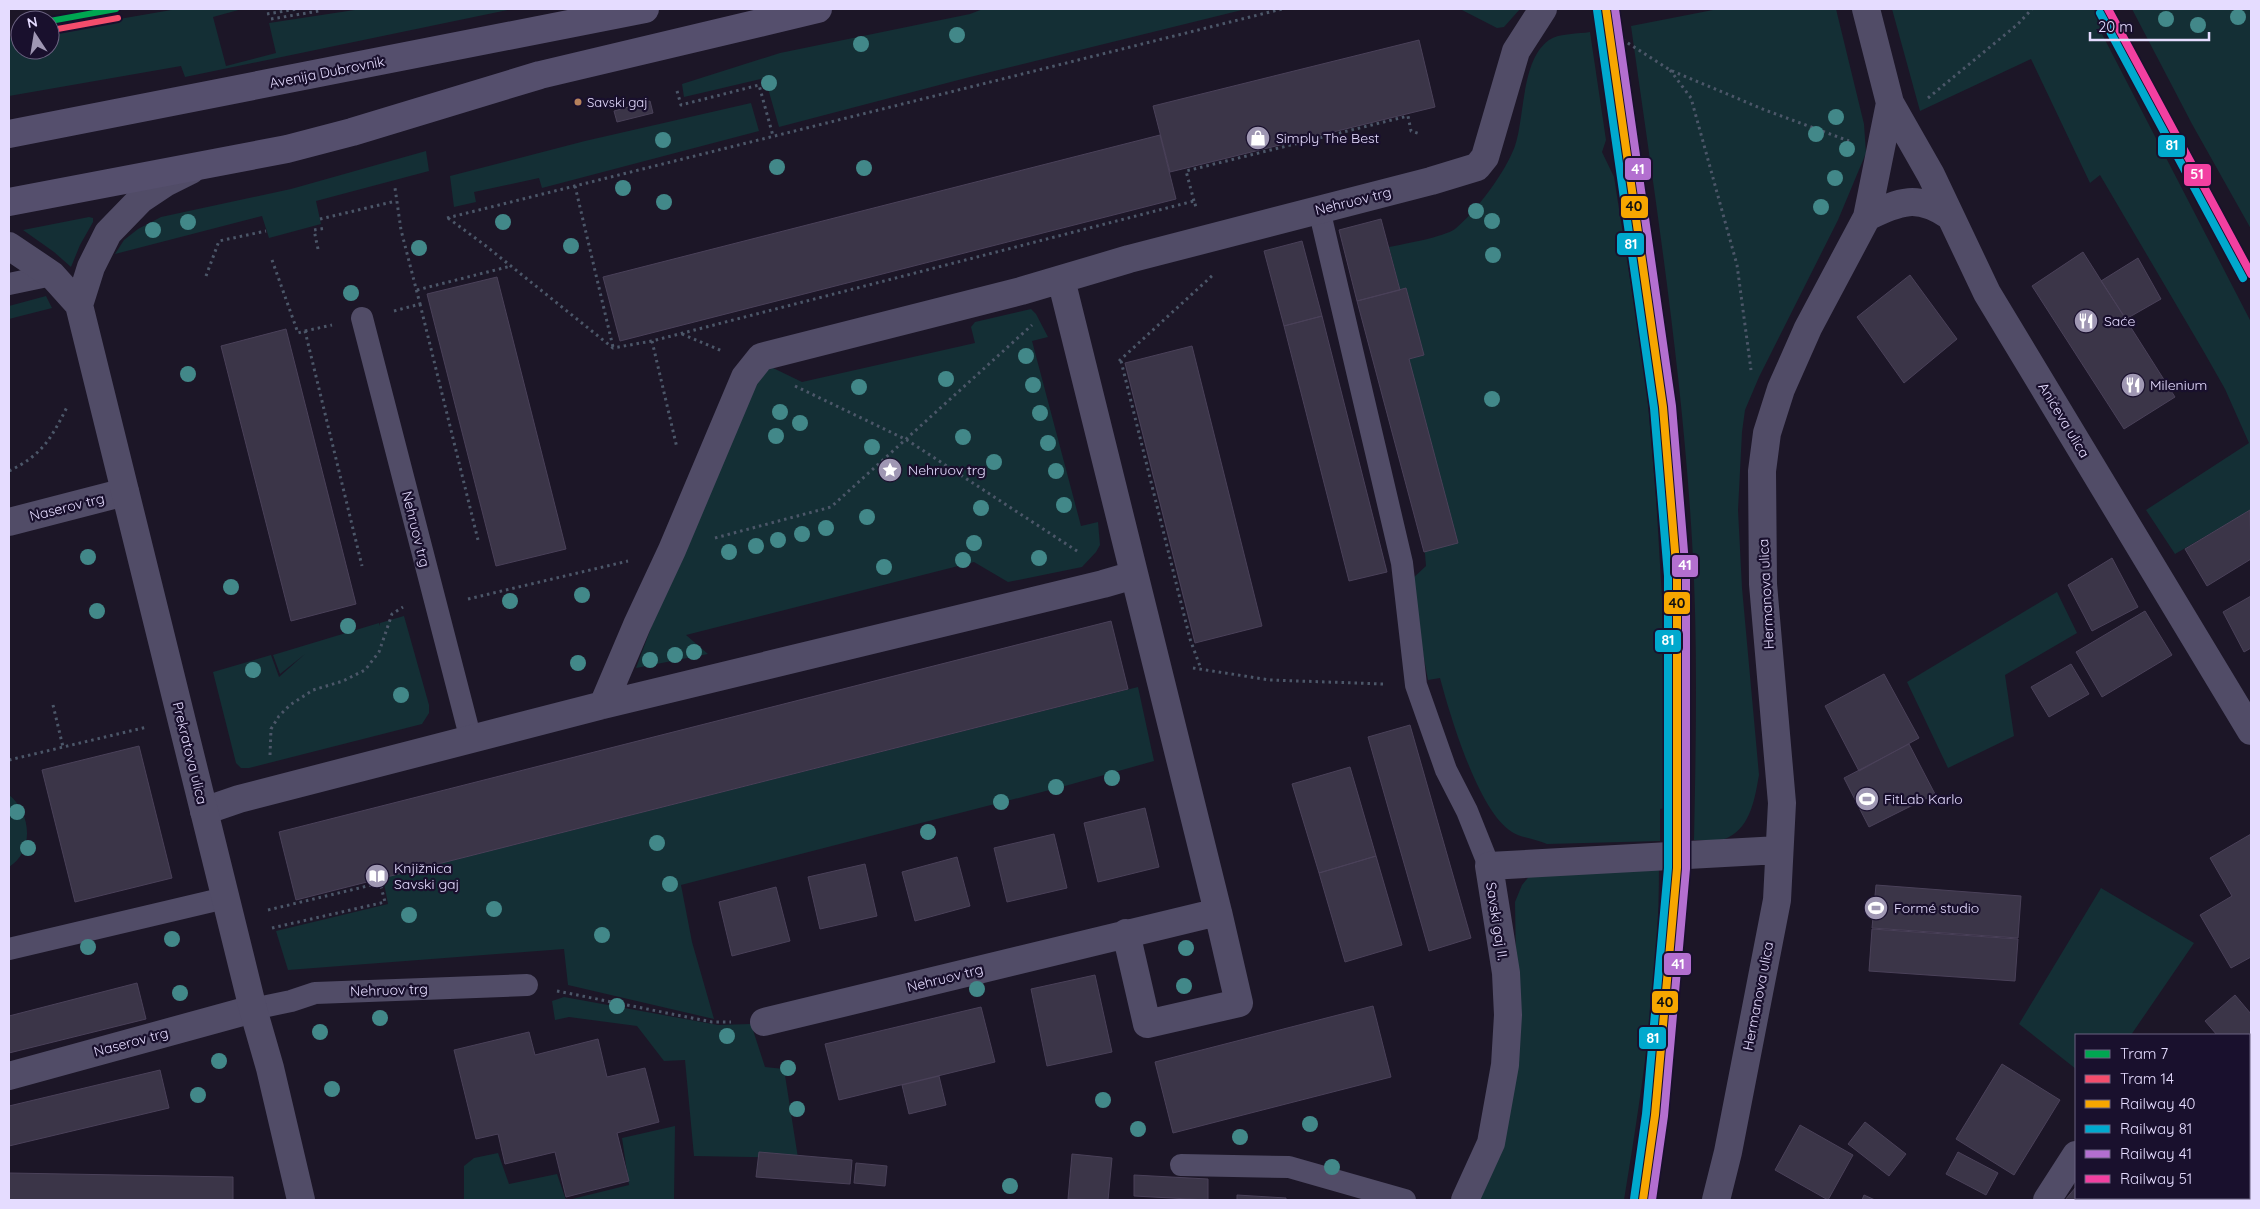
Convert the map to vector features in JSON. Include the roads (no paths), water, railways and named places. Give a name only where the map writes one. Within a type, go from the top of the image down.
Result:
[{"type":"main road","name":"Avenija Dubrovnik","points":[[9,134],[645,9]]},
{"type":"main road","points":[[9,202],[287,149],[352,132],[540,75],[818,9]]},
{"type":"street","name":"Nehruov trg","points":[[603,705],[745,377],[761,357],[1431,181],[1477,167],[1485,157],[1516,51],[1543,9]]},
{"type":"street","name":"Hermanova ulica","points":[[1716,1200],[1728,1152],[1777,900],[1782,803],[1763,584],[1762,471],[1767,433],[1782,390],[1808,328],[1867,217],[1890,103],[1866,9]]},
{"type":"street","name":"Anićeva ulica","points":[[1890,103],[1930,175],[1987,293],[2251,731]]},
{"type":"street","points":[[79,305],[91,267],[108,233],[141,199],[165,183],[196,167]]},
{"type":"street","points":[[1867,217],[1894,204],[1916,202],[1934,205],[1950,216]]},
{"type":"street","points":[[9,246],[52,275],[79,305]]},
{"type":"street","points":[[1061,279],[1239,1003],[1147,1024],[1126,933]]},
{"type":"street","name":"Prekratova ulica","points":[[79,305],[225,898],[270,1068],[301,1200]]},
{"type":"street","name":"Naserov trg","points":[[9,522],[125,492]]},
{"type":"street","points":[[204,810],[239,799],[603,705],[1134,575]]},
{"type":"street","name":"Savski gaj II.","points":[[1465,1200],[1491,1143],[1505,1065],[1508,1015],[1506,973],[1489,866],[1779,850]]},
{"type":"street","name":"Nehruov trg","points":[[764,1022],[1218,912]]},
{"type":"street","name":"Naserov trg","points":[[9,1076],[253,1009]]},
{"type":"street","points":[[2047,1200],[2075,1158]]},
{"type":"lane","points":[[1319,209],[1402,563],[1416,685],[1446,770],[1467,811],[1489,866]]},
{"type":"lane","points":[[9,284],[52,275]]},
{"type":"lane","name":"Nehruov trg","points":[[362,318],[470,740]]},
{"type":"lane","points":[[9,950],[225,898]]},
{"type":"lane","name":"Nehruov trg","points":[[253,1009],[291,1001],[315,993],[527,985]]},
{"type":"lane","points":[[1181,1165],[1289,1167],[1405,1200]]},
{"type":"tram line","name":"7","points":[[60,19],[116,9]]},
{"type":"tram line","name":"14","points":[[60,29],[118,18]]},
{"type":"rail line","name":"40","points":[[1606,9],[1663,407],[1677,576],[1677,868],[1655,1115],[1643,1200]]},
{"type":"rail line","name":"41","points":[[1615,9],[1672,406],[1686,576],[1686,869],[1664,1116],[1652,1200]]},
{"type":"rail line","name":"51","points":[[2108,9],[2251,274]]},
{"type":"rail line","name":"81","points":[[1597,10],[1654,408],[1668,576],[1668,868],[1646,1114],[1634,1199]]},
{"type":"rail line","name":"81","points":[[2100,13],[2243,278]]},
{"type":"place","name":"Savski gaj","points":[[578,102]]},
{"type":"place","name":"Simply The Best","points":[[1258,138]]},
{"type":"place","name":"Saće","points":[[2086,321]]},
{"type":"place","name":"Milenium","points":[[2133,385]]},
{"type":"place","name":"Nehruov trg","points":[[890,470]]},
{"type":"place","name":"FitLab Karlo","points":[[1867,799]]},
{"type":"place","name":"Knjižnica Savski gaj","points":[[377,876]]},
{"type":"place","name":"Formé studio","points":[[1876,908]]}]
